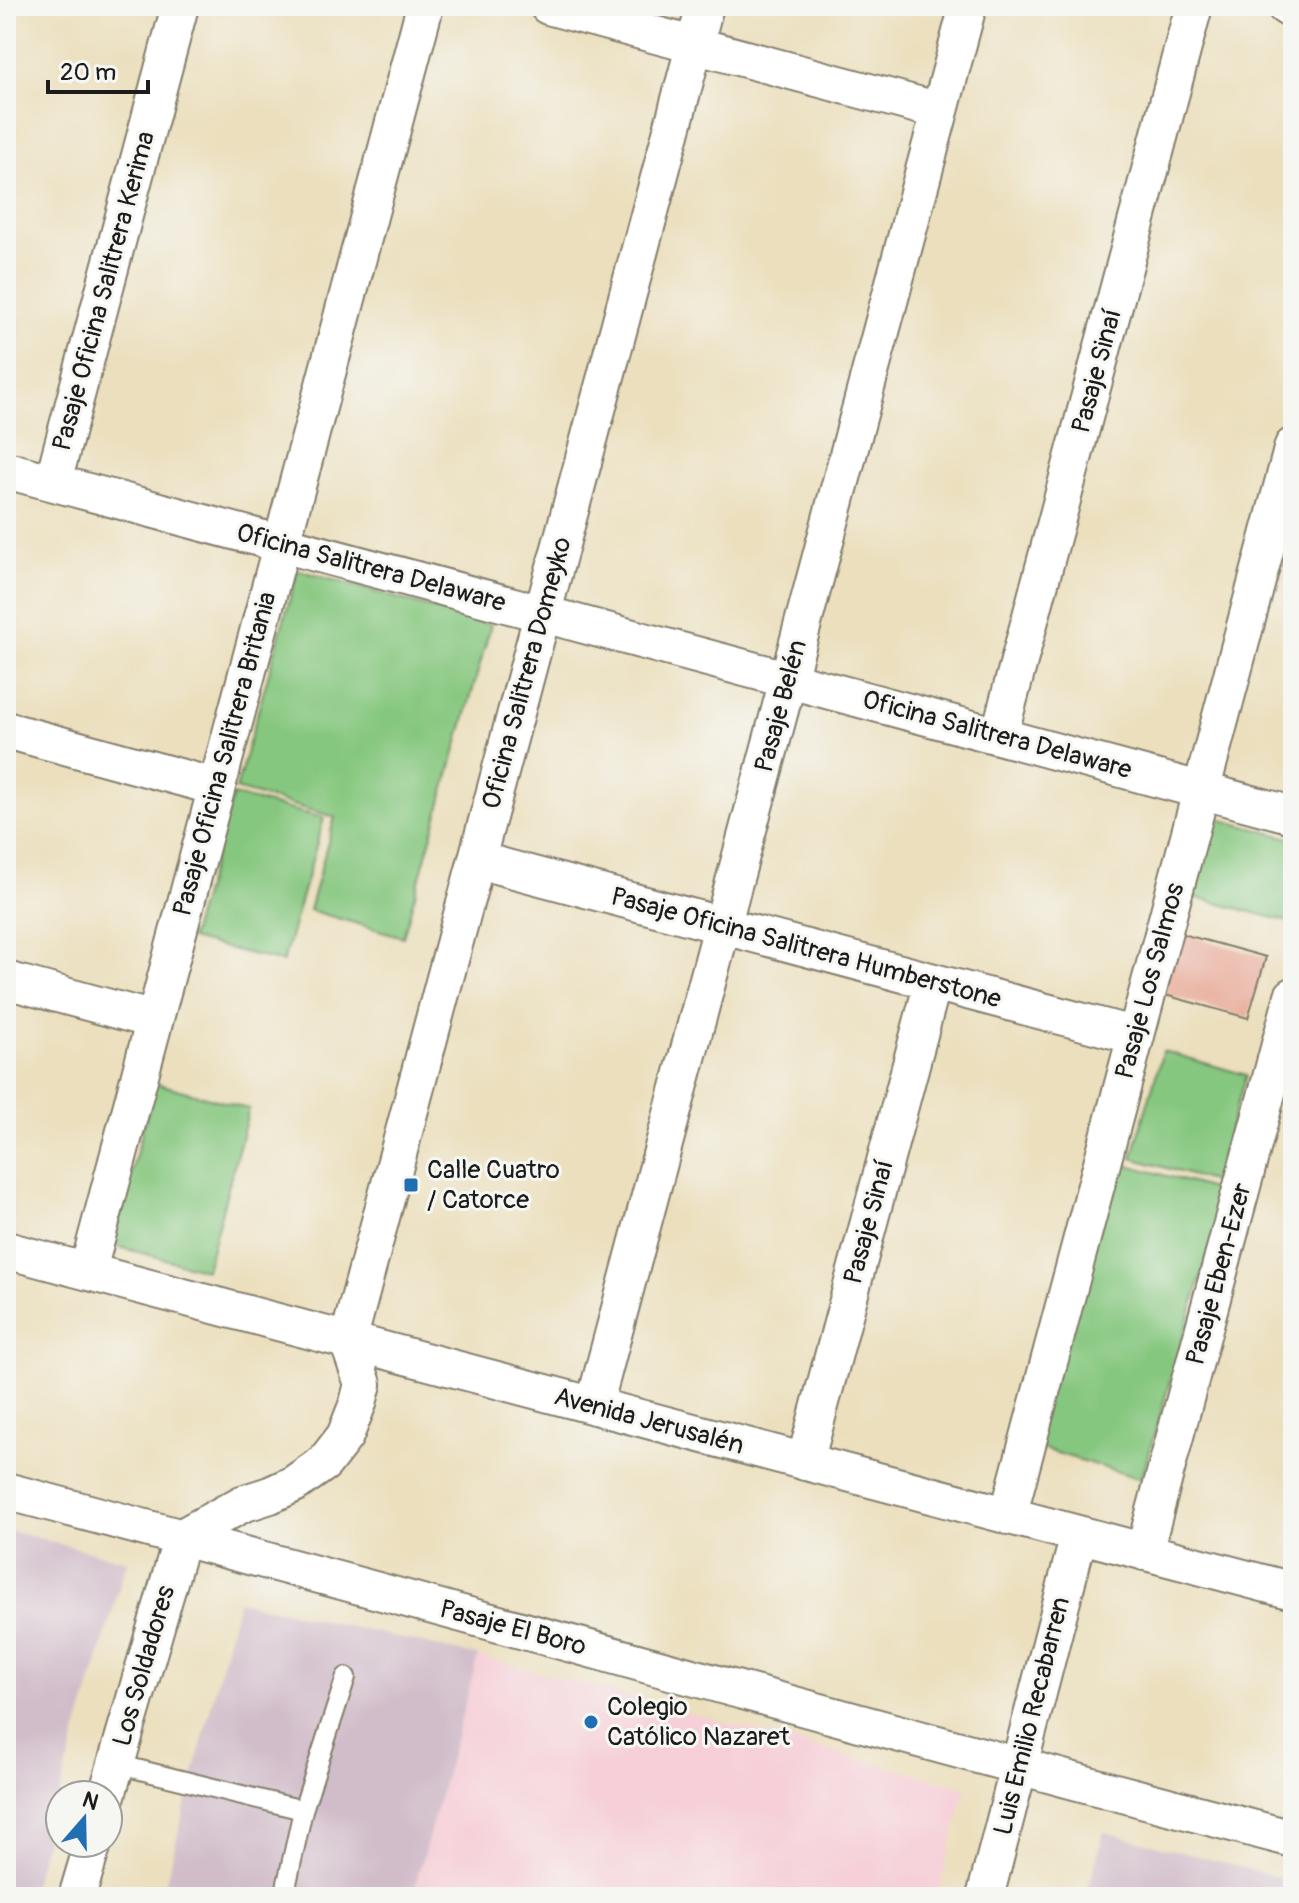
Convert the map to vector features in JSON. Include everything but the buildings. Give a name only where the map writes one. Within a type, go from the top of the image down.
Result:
[{"type":"street","name":"Pasaje Oficina Salitrera Kerima","points":[[53,482],[180,6]]},
{"type":"street","name":"Pasaje Oficina Salitrera Britania","points":[[88,1270],[425,6]]},
{"type":"street","points":[[548,6],[940,111]]},
{"type":"street","name":"Oficina Salitrera Domeyko","points":[[348,1341],[705,6]]},
{"type":"street","name":"Pasaje Belén","points":[[594,1406],[968,6]]},
{"type":"street","name":"Pasaje Sinaí","points":[[999,736],[1194,6]]},
{"type":"street","points":[[1285,6],[1293,11]]},
{"type":"street","name":"Pasaje Los Salmos","points":[[1008,1516],[1293,446]]},
{"type":"street","name":"Oficina Salitrera Delaware","points":[[6,470],[1293,815]]},
{"type":"street","points":[[6,730],[216,787]]},
{"type":"street","name":"Pasaje Oficina Salitrera Humberstone","points":[[477,860],[1136,1036]]},
{"type":"street","points":[[6,980],[154,1020]]},
{"type":"street","name":"Pasaje Sinaí","points":[[805,1462],[933,982]]},
{"type":"street","name":"Pasaje Eben-Ezer","points":[[1144,1552],[1293,996]]},
{"type":"street","name":"Avenida Jerusalén","points":[[6,1250],[1293,1591]]},
{"type":"street","points":[[182,1537],[214,1517],[294,1484],[324,1463],[345,1436],[363,1384],[348,1341]]},
{"type":"street","name":"Pasaje El Boro","points":[[6,1491],[1019,1768],[1293,1839]]},
{"type":"street","name":"Luis Emilio Recabarren","points":[[985,1897],[1079,1535]]},
{"type":"street","name":"Los Soldadores","points":[[111,1779],[182,1537]]},
{"type":"street","points":[[77,1897],[88,1859]]},
{"type":"lane","points":[[284,1897],[303,1810],[346,1677]]},
{"type":"lane","points":[[124,1782],[303,1810]]},
{"type":"shaded area","points":[[6,1530],[127,1561],[63,1779],[44,1779],[44,1846],[29,1897],[6,1897]]},
{"type":"shaded area","points":[[238,1601],[478,1656],[412,1897],[162,1897]]},
{"type":"shaded area","name":"Colegio Católico Nazaret","points":[[478,1656],[966,1788],[937,1897],[412,1897]]},
{"type":"shaded area","points":[[1104,1832],[1293,1881],[1293,1897],[1086,1897]]},
{"type":"green space","points":[[298,570],[491,625],[403,937],[309,910],[335,817],[236,789]]},
{"type":"green space","points":[[233,795],[324,818],[283,962],[190,939]]},
{"type":"green space","points":[[1211,817],[1293,839],[1293,923],[1190,896]]},
{"type":"green space","points":[[1163,1051],[1246,1075],[1214,1182],[1132,1158]]},
{"type":"green space","points":[[155,1083],[249,1109],[206,1270],[112,1245]]},
{"type":"green space","points":[[1118,1162],[1226,1193],[1141,1479],[1034,1446]]},
{"type":"place","name":"Calle Cuatro / Catorce","points":[[411,1185]]},
{"type":"place","name":"Colegio Católico Nazaret","points":[[591,1722]]}]
